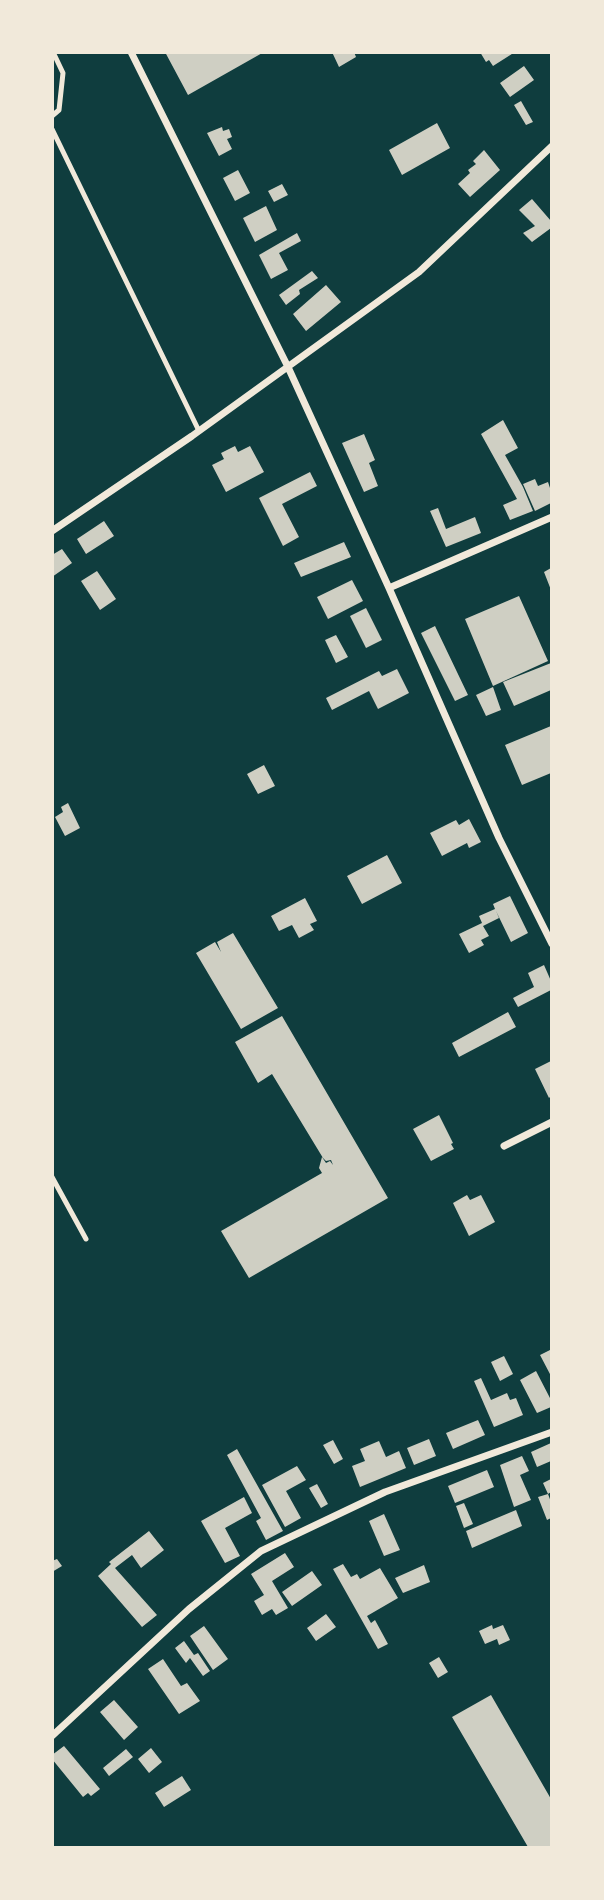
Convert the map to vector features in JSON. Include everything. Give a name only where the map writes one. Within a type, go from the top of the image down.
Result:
[{"type":"street","points":[[131,52],[288,367],[499,838],[551,944]]},
{"type":"street","points":[[52,531],[199,431],[419,272],[551,146]]},
{"type":"street","points":[[389,588],[551,517]]},
{"type":"street","points":[[504,1146],[551,1122]]},
{"type":"street","points":[[52,1735],[189,1609],[261,1551],[385,1492],[551,1432]]},
{"type":"lane","points":[[52,116],[59,110],[63,73],[53,52]]},
{"type":"lane","points":[[52,129],[199,431]]},
{"type":"lane","points":[[52,1177],[86,1239]]},
{"type":"building","points":[[165,52],[264,52],[188,95]]},
{"type":"building","points":[[332,52],[354,52],[356,57],[339,67]]},
{"type":"building","points":[[480,52],[515,52],[493,66],[489,60],[486,62]]},
{"type":"building","points":[[524,66],[534,80],[510,97],[500,83]]},
{"type":"building","points":[[521,101],[533,122],[526,125],[514,105]]},
{"type":"building","points":[[437,123],[450,148],[402,175],[389,150]]},
{"type":"building","points":[[222,127],[223,131],[229,129],[232,137],[227,139],[232,149],[219,156],[207,133]]},
{"type":"building","points":[[484,150],[500,170],[470,197],[458,184],[470,173],[468,170],[476,164],[473,161]]},
{"type":"building","points":[[238,170],[250,193],[235,201],[223,178]]},
{"type":"building","points":[[282,184],[288,195],[274,202],[268,191]]},
{"type":"building","points":[[532,199],[551,221],[551,228],[532,242],[523,233],[535,226],[519,210]]},
{"type":"building","points":[[266,206],[277,230],[255,242],[243,218]]},
{"type":"building","points":[[297,233],[301,241],[279,253],[288,270],[271,279],[259,255]]},
{"type":"building","points":[[312,271],[318,278],[299,290],[300,294],[286,305],[279,295]]},
{"type":"building","points":[[326,285],[341,302],[306,331],[293,314]]},
{"type":"building","points":[[503,420],[518,448],[505,455],[533,511],[510,520],[503,505],[517,499],[481,434]]},
{"type":"building","points":[[364,434],[375,460],[369,463],[378,486],[364,492],[342,443]]},
{"type":"building","points":[[235,446],[238,452],[250,446],[264,472],[226,492],[212,465],[224,459],[221,453]]},
{"type":"building","points":[[310,472],[317,486],[282,504],[299,537],[283,546],[259,498]]},
{"type":"building","points":[[535,479],[538,486],[548,482],[551,503],[535,511],[523,484]]},
{"type":"building","points":[[438,508],[446,529],[475,517],[481,533],[446,547],[430,511]]},
{"type":"building","points":[[104,521],[114,536],[86,554],[77,539]]},
{"type":"building","points":[[344,542],[351,557],[301,577],[294,563]]},
{"type":"building","points":[[62,549],[72,563],[52,577],[52,555]]},
{"type":"building","points":[[551,568],[551,590],[544,572]]},
{"type":"building","points":[[97,571],[116,599],[100,610],[81,581]]},
{"type":"building","points":[[352,580],[363,601],[328,619],[317,597]]},
{"type":"building","points":[[519,596],[548,661],[493,686],[465,619]]},
{"type":"building","points":[[366,608],[382,640],[366,648],[350,616]]},
{"type":"building","points":[[435,626],[468,695],[455,701],[421,633]]},
{"type":"building","points":[[336,635],[348,657],[336,663],[325,640]]},
{"type":"building","points":[[551,663],[551,690],[514,706],[503,682]]},
{"type":"building","points":[[397,669],[409,693],[378,709],[369,691],[332,710],[326,698],[379,671],[382,676]]},
{"type":"building","points":[[493,687],[501,710],[486,716],[476,695]]},
{"type":"building","points":[[551,726],[551,773],[522,785],[505,745]]},
{"type":"building","points":[[264,765],[275,786],[258,794],[247,774]]},
{"type":"building","points":[[68,803],[80,828],[65,836],[55,817],[63,812],[61,807]]},
{"type":"building","points":[[469,819],[481,842],[469,848],[467,843],[442,856],[430,833],[456,820],[459,825]]},
{"type":"building","points":[[387,855],[402,883],[362,904],[347,876]]},
{"type":"building","points":[[510,896],[528,933],[511,942],[496,911],[499,918],[483,926],[489,936],[481,940],[484,945],[469,953],[459,934],[482,923],[479,916],[495,909],[493,904]]},
{"type":"building","points":[[305,898],[317,921],[310,924],[314,930],[299,938],[292,925],[279,931],[271,916]]},
{"type":"building","points":[[233,933],[278,1008],[241,1029],[196,953],[215,942],[221,952],[217,942]]},
{"type":"building","points":[[544,965],[551,981],[551,990],[518,1007],[513,998],[534,987],[528,973]]},
{"type":"building","points":[[508,1012],[516,1027],[459,1057],[452,1043]]},
{"type":"building","points":[[282,1016],[388,1198],[249,1278],[221,1231],[322,1173],[319,1168],[322,1157],[326,1163],[330,1161],[333,1165],[331,1160],[326,1161],[323,1158],[272,1074],[258,1083],[235,1042]]},
{"type":"building","points":[[551,1061],[551,1096],[549,1098],[535,1069]]},
{"type":"building","points":[[439,1115],[454,1149],[431,1161],[413,1129]]},
{"type":"building","points":[[467,1195],[470,1200],[481,1195],[495,1222],[469,1236],[453,1203]]},
{"type":"building","points":[[550,1350],[551,1353],[551,1376],[540,1355]]},
{"type":"building","points":[[504,1356],[513,1374],[500,1381],[491,1362]]},
{"type":"building","points":[[536,1371],[551,1400],[551,1407],[537,1413],[520,1380]]},
{"type":"building","points":[[481,1378],[491,1400],[507,1393],[510,1400],[516,1398],[523,1415],[494,1427],[474,1381]]},
{"type":"building","points":[[478,1420],[485,1435],[453,1449],[446,1433]]},
{"type":"building","points":[[429,1439],[436,1456],[414,1465],[407,1448]]},
{"type":"building","points":[[333,1440],[343,1459],[334,1464],[323,1445]]},
{"type":"building","points":[[379,1441],[386,1457],[399,1451],[406,1468],[360,1487],[352,1466],[365,1461],[360,1449]]},
{"type":"building","points":[[551,1443],[551,1461],[537,1467],[531,1452]]},
{"type":"building","points":[[237,1449],[283,1531],[266,1540],[256,1521],[261,1518],[227,1455]]},
{"type":"building","points":[[522,1456],[529,1471],[520,1475],[531,1500],[514,1507],[500,1465]]},
{"type":"building","points":[[297,1466],[306,1480],[286,1491],[301,1518],[285,1527],[262,1485]]},
{"type":"building","points":[[487,1470],[494,1487],[455,1503],[448,1486]]},
{"type":"building","points":[[551,1479],[551,1492],[548,1494],[543,1483]]},
{"type":"building","points":[[317,1484],[328,1504],[321,1508],[309,1488]]},
{"type":"building","points":[[548,1494],[551,1518],[547,1520],[538,1497]]},
{"type":"building","points":[[244,1497],[252,1513],[225,1528],[240,1556],[225,1563],[201,1521]]},
{"type":"building","points":[[464,1503],[473,1524],[464,1528],[456,1506]]},
{"type":"building","points":[[516,1510],[522,1526],[472,1548],[466,1531]]},
{"type":"building","points":[[384,1514],[400,1550],[384,1556],[369,1521]]},
{"type":"building","points":[[149,1531],[164,1550],[141,1568],[132,1555],[115,1568],[157,1615],[142,1627],[98,1576],[111,1564],[109,1562]]},
{"type":"building","points":[[285,1553],[294,1567],[272,1581],[288,1608],[276,1615],[272,1609],[262,1615],[254,1601],[264,1595],[251,1574]]},
{"type":"building","points":[[57,1559],[62,1566],[52,1572],[52,1561]]},
{"type":"building","points":[[343,1564],[351,1577],[357,1574],[360,1579],[380,1568],[398,1598],[367,1616],[371,1623],[375,1620],[388,1644],[378,1649],[333,1569]]},
{"type":"building","points":[[424,1565],[430,1582],[403,1593],[395,1578]]},
{"type":"building","points":[[312,1571],[322,1585],[292,1606],[282,1592]]},
{"type":"building","points":[[326,1614],[336,1627],[316,1641],[307,1628]]},
{"type":"building","points":[[492,1625],[493,1629],[503,1625],[510,1640],[499,1645],[497,1639],[485,1644],[479,1631]]},
{"type":"building","points":[[204,1626],[228,1659],[213,1670],[190,1636]]},
{"type":"building","points":[[184,1641],[194,1655],[198,1653],[210,1671],[203,1676],[190,1658],[186,1663],[175,1648]]},
{"type":"building","points":[[439,1657],[448,1672],[438,1678],[429,1663]]},
{"type":"building","points":[[163,1659],[181,1686],[187,1683],[200,1701],[179,1714],[148,1669]]},
{"type":"building","points":[[491,1695],[551,1799],[551,1847],[528,1847],[452,1717]]},
{"type":"building","points":[[114,1700],[138,1727],[124,1740],[100,1712]]},
{"type":"building","points":[[64,1746],[100,1789],[91,1796],[88,1793],[83,1797],[52,1759],[52,1755]]},
{"type":"building","points":[[151,1748],[162,1762],[149,1773],[138,1759]]},
{"type":"building","points":[[126,1749],[133,1757],[109,1776],[103,1768]]},
{"type":"building","points":[[182,1776],[191,1790],[164,1807],[155,1793]]}]
